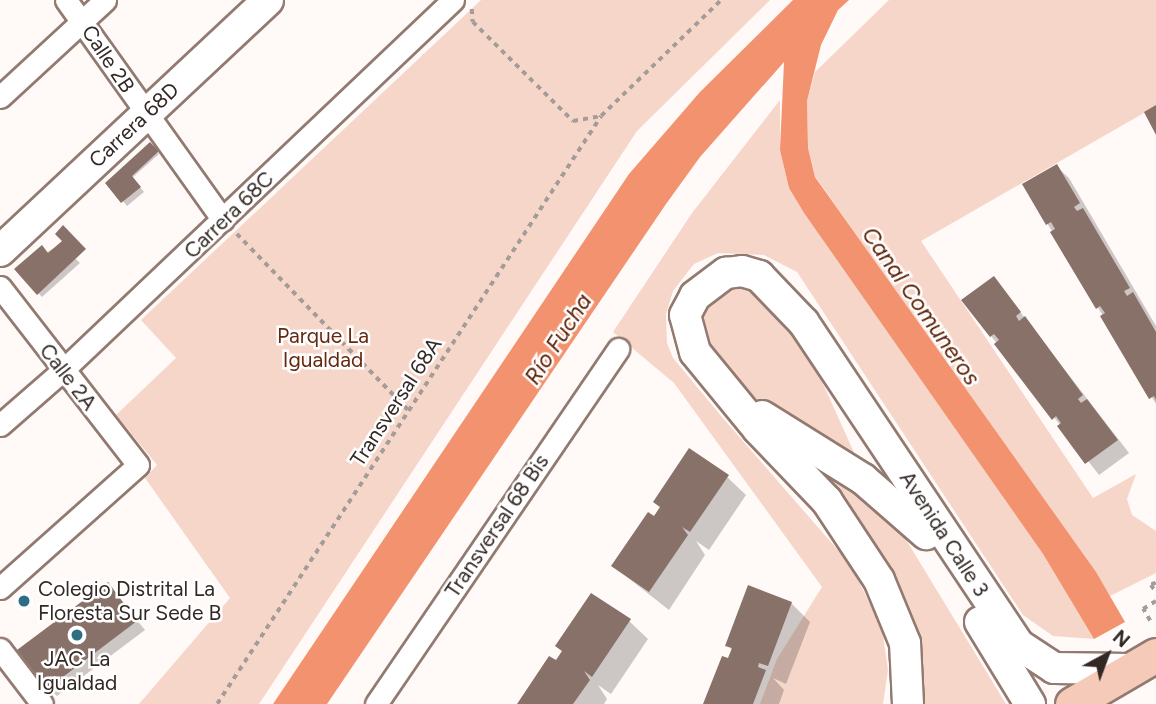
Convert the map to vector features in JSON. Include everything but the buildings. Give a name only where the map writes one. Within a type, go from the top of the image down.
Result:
[{"type":"main road","name":"Carrera 68D","points":[[0,251],[268,0]]},
{"type":"main road","name":"Avenida Calle 3","points":[[908,704],[905,643],[879,580],[827,501],[720,385],[695,352],[687,332],[685,315],[695,296],[712,280],[742,271],[759,276],[804,323],[1019,645],[1054,668],[1143,662]]},
{"type":"main road","name":"Avenida Calle 3","points":[[804,323],[872,453],[926,534],[1030,704]]},
{"type":"main road","name":"Avenida Calle 3","points":[[720,385],[747,407],[863,479],[926,534]]},
{"type":"main road","points":[[1072,704],[1143,662]]},
{"type":"street","name":"Calle 2B","points":[[66,0],[145,115],[223,220]]},
{"type":"street","points":[[0,97],[106,0]]},
{"type":"street","name":"Carrera 68C","points":[[0,425],[62,371],[223,220],[453,0]]},
{"type":"street","name":"Calle 2A","points":[[0,287],[62,371],[138,465],[0,588]]},
{"type":"street","name":"Transversal 68 Bis","points":[[376,704],[618,349]]},
{"type":"street","points":[[0,649],[42,704]]},
{"type":"path","points":[[471,0],[473,22],[573,121],[601,116]]},
{"type":"path","name":"Transversal 68A","points":[[217,704],[601,116],[721,0]]},
{"type":"path","points":[[223,220],[409,411]]},
{"type":"path","points":[[1156,583],[1151,586],[1156,592]]},
{"type":"path","points":[[1150,621],[1143,609],[1156,601]]},
{"type":"green space","name":"Parque La Igualdad","points":[[481,0],[770,0],[637,131],[259,704],[139,704],[230,598],[145,478],[157,465],[116,415],[176,358],[141,320]]},
{"type":"green space","points":[[889,0],[1156,0],[1156,106],[921,241],[1093,498],[1136,474],[1127,499],[1132,515],[1156,531],[1156,573],[1110,596],[815,176],[808,148],[807,101],[815,72]]},
{"type":"green space","points":[[780,100],[780,150],[789,188],[1043,554],[1094,639],[1053,636],[1023,615],[797,272],[764,255],[718,253],[694,264],[673,291],[666,314],[667,343],[673,358],[850,564],[882,628],[888,670],[883,704],[760,704],[777,659],[822,587],[674,383],[613,332],[692,213]]},
{"type":"green space","points":[[750,283],[807,348],[856,457],[849,461],[728,379],[711,362],[696,312],[709,291]]},
{"type":"green space","points":[[793,447],[878,508],[905,538],[1006,704],[917,704],[920,688]]},
{"type":"water","name":"Río Fucha","points":[[793,0],[849,0],[838,10],[821,45],[807,101],[808,148],[815,177],[1096,572],[1125,622],[1094,639],[1043,554],[804,213],[789,188],[780,150],[784,62],[700,157],[666,204],[327,704],[273,704],[629,174],[700,92]]},
{"type":"place","name":"Colegio Distrital La Floresta Sur Sede B","points":[[24,601]]},
{"type":"place","name":"JAC La Igualdad","points":[[77,635]]},
{"type":"water label","name":"Canal Comuneros","points":[[921,306]]}]
